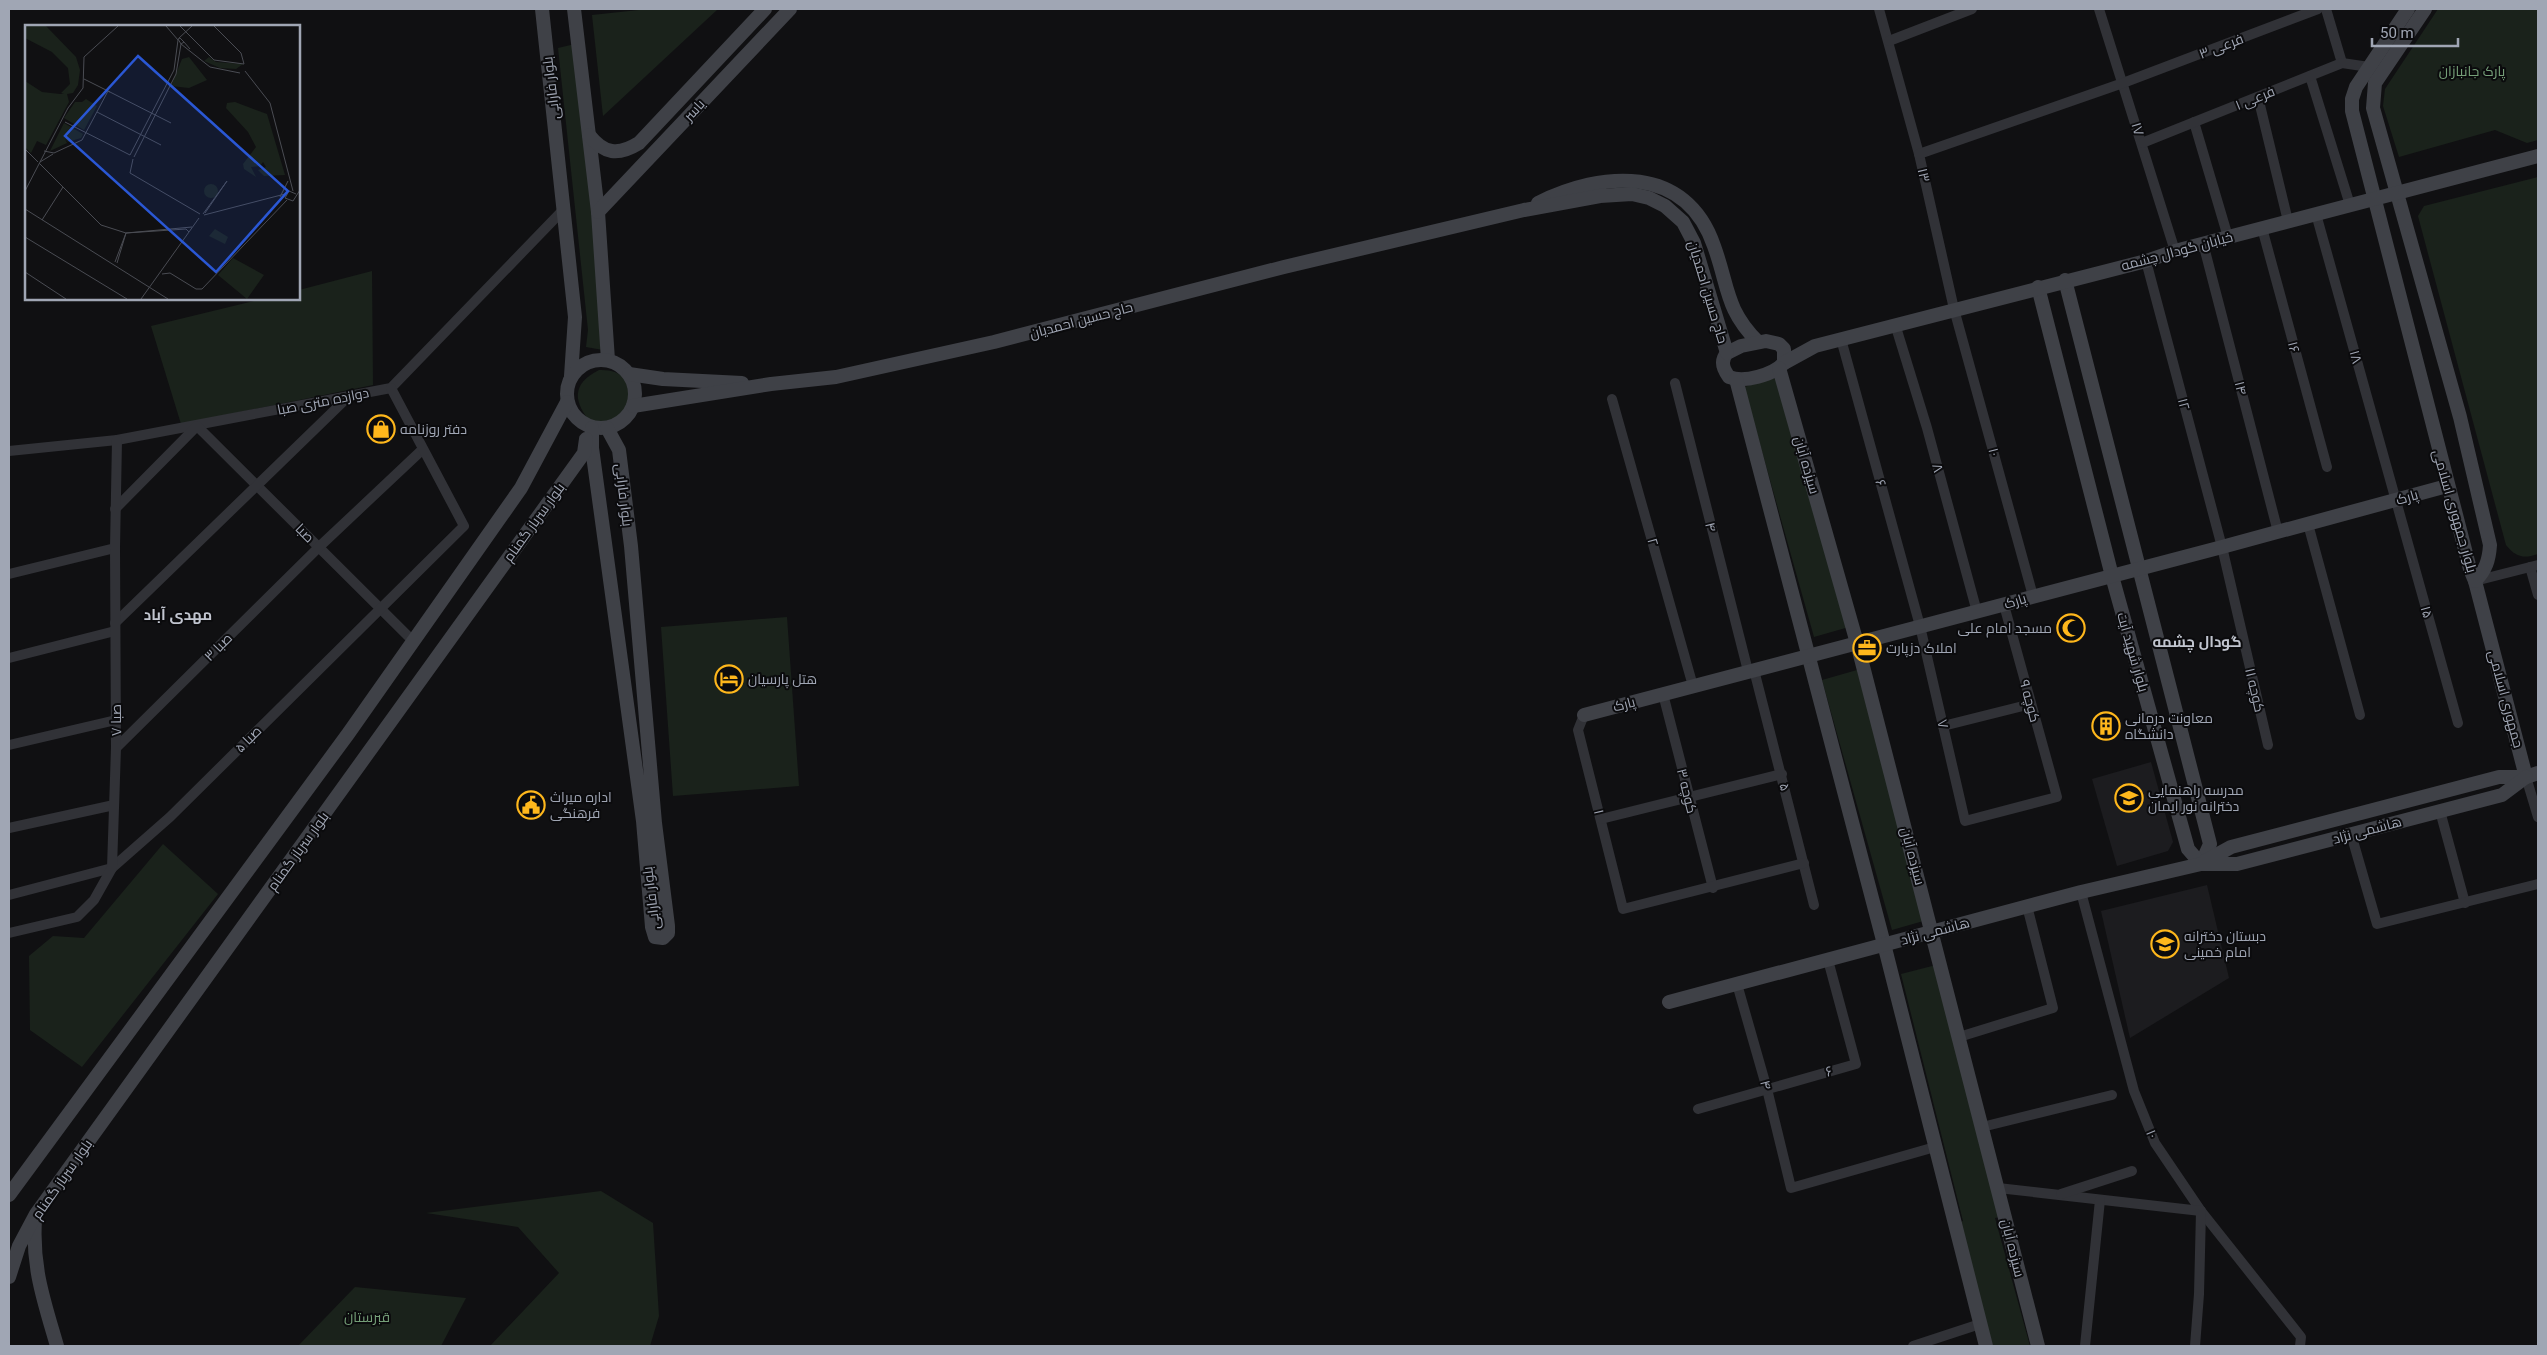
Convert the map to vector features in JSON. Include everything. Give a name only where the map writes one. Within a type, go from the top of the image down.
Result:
[{"type":"main road","name":"بلوار فارابی","points":[[542,9],[565,208],[575,316],[571,376]]},
{"type":"main road","points":[[574,9],[598,212],[608,360]]},
{"type":"main road","name":"یاسر","points":[[589,135],[598,147],[610,151],[625,152],[639,143],[765,9]]},
{"type":"main road","name":"یاسر","points":[[598,212],[790,9]]},
{"type":"main road","name":"بلوار جمهوری اسلامی","points":[[2408,9],[2356,87],[2352,98],[2352,111],[2447,486],[2467,561],[2475,581],[2484,572],[2489,558],[2490,545],[2457,408],[2373,108],[2372,92],[2375,83],[2425,9]]},
{"type":"main road","name":"خیابان گودال چشمه","points":[[1815,346],[2065,280],[2146,261],[2175,251],[2538,156]]},
{"type":"main road","name":"حاج حسین احمدیان","points":[[1524,210],[1558,193],[1591,183],[1618,180],[1641,180],[1665,188],[1680,196],[1694,208],[1706,227],[1714,245],[1736,316],[1758,342]]},
{"type":"main road","name":"حاج حسین احمدیان","points":[[633,406],[770,384],[836,377],[994,342],[1284,267],[1524,210],[1600,196],[1632,194],[1649,198],[1665,206],[1683,222],[1694,243],[1727,353],[1723,358],[1724,370],[1729,377],[1736,379]]},
{"type":"main road","name":"بلوار شهید آیت","points":[[2038,287],[2112,576],[2188,849],[2201,864],[2210,844],[2065,280]]},
{"type":"main road","points":[[1727,353],[1741,346],[1758,342],[1773,341],[1779,344],[1815,346]]},
{"type":"main road","name":"سیزده آبان","points":[[1779,344],[1784,349],[1781,365],[1857,643],[2038,1346]]},
{"type":"main road","points":[[1815,346],[1781,365],[1751,377],[1736,379],[1884,944],[1986,1346]]},
{"type":"main road","points":[[608,360],[620,365],[629,374],[635,390],[633,406],[623,420],[608,428],[590,427],[574,416],[567,402],[566,388],[571,376],[588,361],[608,360]]},
{"type":"main road","points":[[629,374],[663,379],[770,384]]},
{"type":"main road","name":"بلوار سرباز گمنام","points":[[9,1195],[250,869],[521,488],[567,402]]},
{"type":"main road","name":"بلوار فارابی","points":[[590,427],[649,822],[668,926],[668,934],[663,938],[655,937],[652,927],[649,822],[631,546],[618,450],[608,428]]},
{"type":"main road","name":"بلوار سرباز گمنام","points":[[9,1277],[18,1246],[36,1214],[584,453],[590,427]]},
{"type":"main road","name":"پارک","points":[[1584,715],[2447,486]]},
{"type":"main road","points":[[607,549],[631,546]]},
{"type":"main road","name":"جمهوری اسلامی","points":[[2475,581],[2532,775]]},
{"type":"main road","name":"هاشمی نژاد","points":[[2201,864],[2231,847],[2498,778],[2532,775]]},
{"type":"main road","name":"هاشمی نژاد","points":[[1669,1002],[2081,892],[2201,864],[2237,864],[2502,795],[2532,775]]},
{"type":"main road","points":[[36,1214],[34,1244],[36,1273],[57,1346]]},
{"type":"street","name":"۱۳","points":[[1879,9],[1919,154],[1954,309]]},
{"type":"street","points":[[1889,41],[1972,9]]},
{"type":"street","name":"۱۷","points":[[2099,9],[2124,83],[2175,251]]},
{"type":"street","name":"فرعی ۳","points":[[1919,154],[2124,83],[2318,9]]},
{"type":"street","points":[[2326,9],[2342,63],[2369,67]]},
{"type":"street","name":"فرعی ۱","points":[[2142,143],[2342,63]]},
{"type":"street","points":[[2310,76],[2350,205]]},
{"type":"street","points":[[2258,97],[2288,221]]},
{"type":"street","points":[[2194,122],[2228,237]]},
{"type":"street","points":[[422,450],[391,388],[565,208]]},
{"type":"street","name":"۱۸","points":[[2316,214],[2396,501]]},
{"type":"street","name":"۱۶","points":[[2262,228],[2327,467]]},
{"type":"street","name":"۱۴","points":[[2203,244],[2278,532]]},
{"type":"street","name":"۱۲","points":[[2146,261],[2222,547]]},
{"type":"street","name":"۱۰","points":[[1954,309],[2033,596]]},
{"type":"street","name":"۸","points":[[1895,324],[1927,428],[1977,612]]},
{"type":"street","name":"۶","points":[[1841,339],[1920,626]]},
{"type":"street","name":"۴","points":[[1675,383],[1751,670]]},
{"type":"street","name":"دوازده متری صبا","points":[[9,450],[117,440],[391,388]]},
{"type":"street","points":[[9,658],[115,627],[349,396]]},
{"type":"street","name":"۲","points":[[1612,398],[1693,686]]},
{"type":"street","points":[[115,509],[197,426]]},
{"type":"street","name":"صبا","points":[[197,426],[413,640]]},
{"type":"street","name":"صبا ۷","points":[[9,933],[77,917],[94,900],[112,868],[116,748],[115,509],[117,440]]},
{"type":"street","name":"صبا ۵","points":[[112,868],[170,817],[464,526],[422,450]]},
{"type":"street","name":"صبا ۳","points":[[116,748],[319,547],[422,450]]},
{"type":"street","name":"۱۵","points":[[2396,501],[2458,723]]},
{"type":"street","points":[[2308,524],[2360,715]]},
{"type":"street","name":"کوچه ۱۱","points":[[2222,547],[2268,745]]},
{"type":"street","points":[[9,574],[115,548]]},
{"type":"street","points":[[2475,581],[2534,566],[2538,595]]},
{"type":"street","name":"کوچه ۹","points":[[1965,821],[2057,797],[2004,605]]},
{"type":"street","name":"۷","points":[[1920,626],[1965,821]]},
{"type":"street","name":"۵","points":[[1751,670],[1782,774],[1814,905]]},
{"type":"street","name":"کوچه ۳","points":[[1663,694],[1713,888]]},
{"type":"street","points":[[1943,726],[2031,704]]},
{"type":"street","name":"۱","points":[[1584,715],[1578,730],[1622,909],[1713,888]]},
{"type":"street","points":[[9,745],[116,720]]},
{"type":"street","points":[[1601,819],[1782,774]]},
{"type":"street","name":"جمهوری اسلامی","points":[[2532,775],[2538,817]]},
{"type":"street","points":[[9,828],[114,805]]},
{"type":"street","points":[[2440,811],[2465,903]]},
{"type":"street","points":[[2352,834],[2377,924],[2538,884]]},
{"type":"street","points":[[1713,888],[1804,863]]},
{"type":"street","points":[[9,895],[112,868]]},
{"type":"street","name":"۱۰","points":[[2081,892],[2134,1091],[2155,1143],[2201,1211],[2300,1341]]},
{"type":"street","points":[[1959,1037],[2053,1008],[2027,906]]},
{"type":"street","name":"۶","points":[[1698,1108],[1856,1064],[1828,960]]},
{"type":"street","name":"۴","points":[[1737,984],[1767,1089],[1791,1188],[1935,1147]]},
{"type":"street","points":[[1982,1127],[2112,1094]]},
{"type":"street","points":[[2058,1195],[2132,1171]]},
{"type":"street","points":[[1998,1188],[2201,1211],[2199,1294],[2195,1346]]},
{"type":"street","points":[[2085,1346],[2100,1200]]},
{"type":"street","points":[[1913,1346],[1980,1324]]},
{"type":"shaded area","name":"مدرسه راهنمایی دخترانه نور ایمان","points":[[2151,762],[2173,842],[2168,851],[2117,866],[2092,779]]},
{"type":"shaded area","name":"دبستان دخترانه امام خمینی","points":[[2207,885],[2229,978],[2130,1038],[2101,911]]},
{"type":"green space","points":[[648,9],[718,9],[603,116],[592,15]]},
{"type":"green space","name":"پارک جانبازان","points":[[2438,9],[2538,9],[2538,140],[2527,143],[2495,130],[2399,157],[2383,106],[2385,89]]},
{"type":"green space","points":[[575,44],[604,328],[603,350],[586,347],[588,330],[558,48]]},
{"type":"green space","points":[[2538,177],[2538,554],[2524,557],[2513,552],[2506,545],[2418,216],[2424,206]]},
{"type":"green space","points":[[372,271],[373,385],[181,424],[151,326],[258,300],[300,300],[300,290]]},
{"type":"green space","points":[[599,370],[615,372],[626,379],[631,389],[632,400],[628,411],[620,420],[608,425],[592,424],[578,401],[579,387],[583,381]]},
{"type":"green space","points":[[1779,377],[1849,627],[1814,637],[1744,387]]},
{"type":"green space","points":[[787,617],[799,786],[673,796],[661,627]]},
{"type":"green space","points":[[1857,670],[1927,920],[1892,930],[1822,680]]},
{"type":"green space","points":[[163,844],[218,894],[82,1067],[30,1030],[29,956],[53,936],[84,938]]},
{"type":"green space","points":[[1936,965],[2000,1217],[1995,1218],[2030,1346],[1993,1346],[1958,1223],[1963,1221],[1901,974]]},
{"type":"green space","points":[[601,1191],[653,1223],[659,1316],[650,1346],[490,1346],[559,1273],[518,1227],[426,1213]]},
{"type":"green space","name":"قبرستان","points":[[355,1287],[466,1298],[441,1346],[298,1346]]},
{"type":"place","name":"دفتر روزنامه","points":[[381,429]]},
{"type":"place","name":"مسجد امام علی","points":[[2071,628]]},
{"type":"place","name":"املاک دزپارت","points":[[1867,648]]},
{"type":"place","name":"هتل پارسیان","points":[[729,679]]},
{"type":"place","name":"معاونت درمانی دانشگاه","points":[[2106,726]]},
{"type":"place","name":"مدرسه راهنمایی دخترانه نور ایمان","points":[[2129,798]]},
{"type":"place","name":"اداره میراث فرهنگی","points":[[531,805]]},
{"type":"place","name":"دبستان دخترانه امام خمینی","points":[[2165,944]]},
{"type":"district","name":"مهدی آباد","points":[[178,615]]},
{"type":"district","name":"گودال چشمه","points":[[2197,642]]}]
